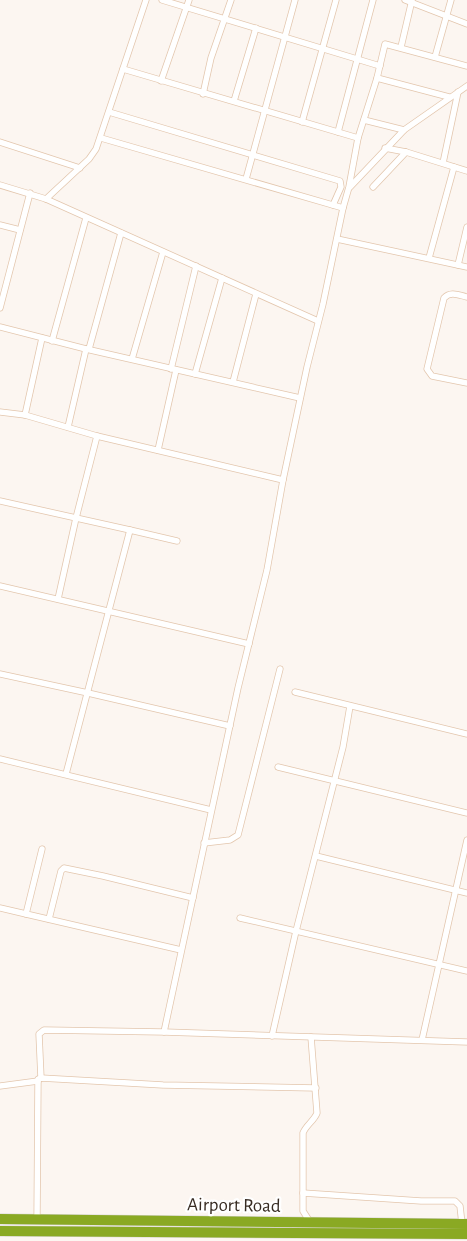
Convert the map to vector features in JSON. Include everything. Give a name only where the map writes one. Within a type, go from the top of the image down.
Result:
[{"type":"highway","name":"Airport Road","points":[[0,1219],[465,1224]]},
{"type":"highway","name":"Airport Road","points":[[0,1231],[51,1236],[303,1237],[467,1234]]},
{"type":"street","points":[[46,199],[93,154],[101,138],[146,0]]},
{"type":"street","points":[[162,0],[380,66]]},
{"type":"street","points":[[161,81],[189,0]]},
{"type":"street","points":[[203,94],[211,58],[232,0]]},
{"type":"street","points":[[246,179],[295,0]]},
{"type":"street","points":[[302,122],[336,0]]},
{"type":"street","points":[[338,132],[374,0]]},
{"type":"street","points":[[435,57],[451,0]]},
{"type":"street","points":[[401,47],[409,1],[467,24]]},
{"type":"street","points":[[234,102],[256,28]]},
{"type":"street","points":[[164,1032],[211,810],[266,570],[300,398],[343,208],[350,187],[358,138],[386,44],[467,66]]},
{"type":"street","points":[[123,69],[358,138]]},
{"type":"street","points":[[377,78],[449,98]]},
{"type":"street","points":[[350,187],[404,130],[467,86]]},
{"type":"street","points":[[443,163],[458,92]]},
{"type":"street","points":[[109,112],[340,181],[341,187],[333,206]]},
{"type":"street","points":[[364,120],[404,130]]},
{"type":"street","points":[[101,138],[343,208]]},
{"type":"street","points":[[0,142],[80,168]]},
{"type":"street","points":[[386,148],[467,170]]},
{"type":"street","points":[[373,187],[406,152]]},
{"type":"street","points":[[429,258],[454,167]]},
{"type":"street","points":[[0,184],[46,199],[318,321]]},
{"type":"street","points":[[0,308],[3,286],[30,193]]},
{"type":"street","points":[[52,341],[86,218]]},
{"type":"street","points":[[0,225],[20,230]]},
{"type":"street","points":[[458,265],[467,226]]},
{"type":"street","points":[[68,427],[88,349],[122,233]]},
{"type":"street","points":[[337,239],[467,267]]},
{"type":"street","points":[[132,359],[163,252]]},
{"type":"street","points":[[158,450],[173,369],[196,266]]},
{"type":"street","points":[[195,374],[222,278]]},
{"type":"street","points":[[233,382],[256,294]]},
{"type":"street","points":[[467,297],[448,294],[444,298],[427,369],[432,376],[467,383]]},
{"type":"street","points":[[0,327],[52,341],[300,398]]},
{"type":"street","points":[[25,415],[42,338]]},
{"type":"street","points":[[0,412],[25,415],[97,436],[283,480]]},
{"type":"street","points":[[58,599],[97,436]]},
{"type":"street","points":[[0,501],[177,541]]},
{"type":"street","points":[[66,774],[130,530]]},
{"type":"street","points":[[0,586],[248,644]]},
{"type":"street","points":[[204,843],[230,840],[238,835],[280,670]]},
{"type":"street","points":[[0,674],[230,726]]},
{"type":"street","points":[[295,692],[467,734]]},
{"type":"street","points":[[272,1036],[296,931],[343,747],[350,706]]},
{"type":"street","points":[[0,759],[211,810]]},
{"type":"street","points":[[278,767],[467,813]]},
{"type":"street","points":[[422,1040],[467,840]]},
{"type":"street","points":[[26,914],[42,849]]},
{"type":"street","points":[[316,856],[467,893]]},
{"type":"street","points":[[49,919],[61,871],[64,868],[193,898]]},
{"type":"street","points":[[0,908],[181,950]]},
{"type":"street","points":[[240,918],[467,971]]},
{"type":"street","points":[[37,1220],[39,1034],[44,1030],[467,1042]]},
{"type":"street","points":[[292,1222],[302,1211],[303,1133],[315,1119],[316,1113],[316,1088],[311,1037]]},
{"type":"street","points":[[0,1086],[39,1079],[163,1086],[316,1088]]},
{"type":"street","points":[[303,1193],[421,1201],[455,1201],[460,1206],[465,1224]]},
{"type":"street","points":[[302,1211],[310,1222]]}]
